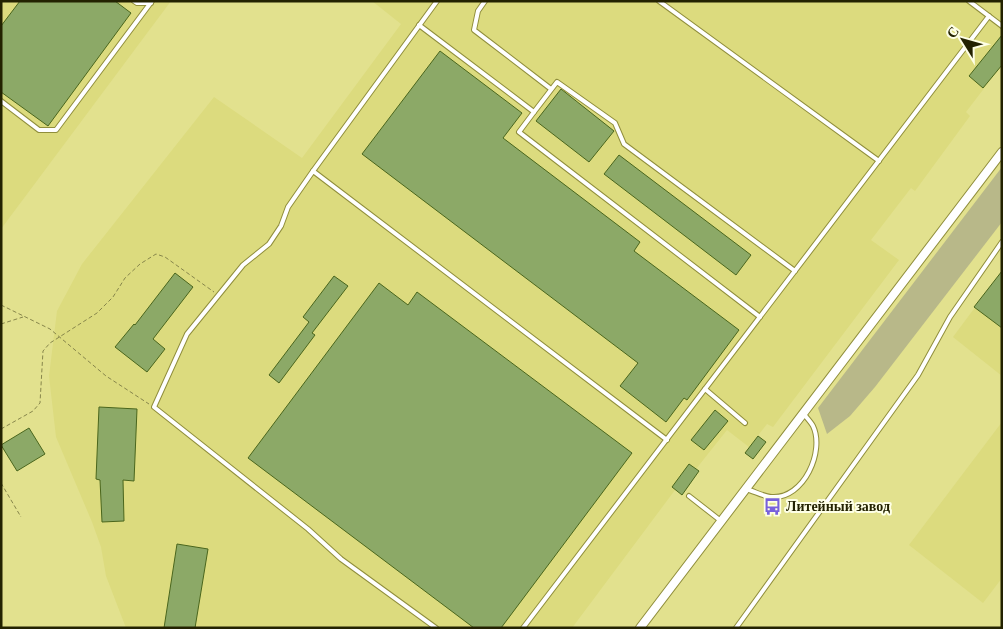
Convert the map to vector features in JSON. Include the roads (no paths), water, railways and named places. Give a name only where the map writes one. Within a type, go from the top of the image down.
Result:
[{"type":"street","points":[[640,628],[1002,152]]},
{"type":"lane","points":[[134,1],[137,3],[152,2]]},
{"type":"lane","points":[[436,628],[341,559],[308,529],[154,407],[187,334],[217,294],[243,264],[270,244],[281,226],[288,207],[437,1]]},
{"type":"lane","points":[[486,1],[478,11],[474,30],[551,89]]},
{"type":"lane","points":[[658,1],[879,161]]},
{"type":"lane","points":[[969,1],[1002,26]]},
{"type":"lane","points":[[1,101],[39,130],[56,130],[152,2]]},
{"type":"lane","points":[[523,628],[989,16]]},
{"type":"lane","points":[[419,25],[534,112]]},
{"type":"lane","points":[[760,317],[519,132],[551,89],[557,82],[615,123],[624,144],[795,271]]},
{"type":"lane","points":[[313,171],[667,440]]},
{"type":"lane","points":[[736,628],[918,375],[950,317],[1002,242]]},
{"type":"lane","points":[[705,389],[745,423]]},
{"type":"lane","points":[[746,489],[772,497],[786,495],[798,485],[816,458],[814,426],[803,414]]},
{"type":"lane","points":[[689,496],[721,521]]},
{"type":"place","name":"Литейный завод","points":[[772,506]]}]
